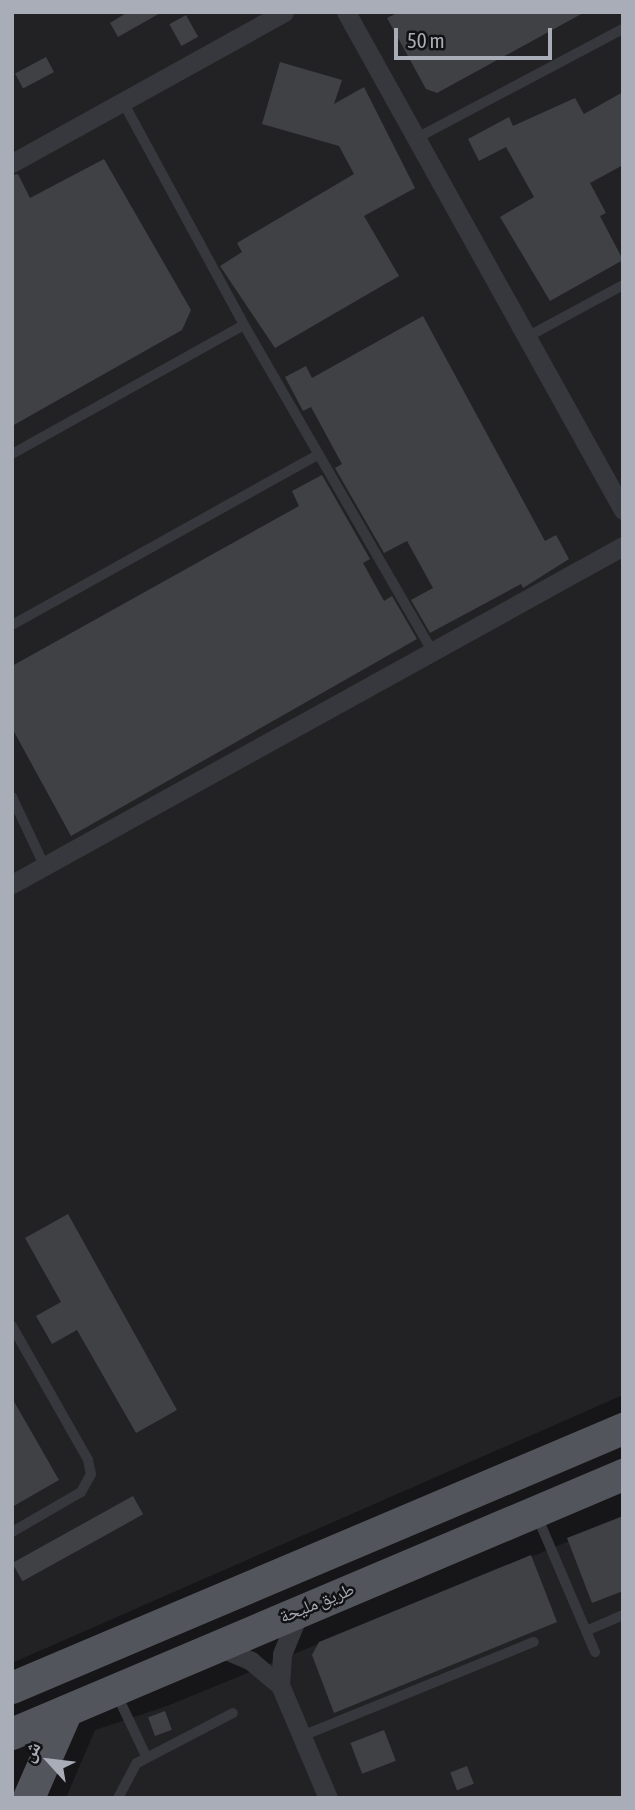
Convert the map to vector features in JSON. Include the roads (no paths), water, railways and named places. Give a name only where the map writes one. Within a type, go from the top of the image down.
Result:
[{"type":"main road","points":[[12,1688],[623,1429]]},
{"type":"main road","points":[[527,1516],[518,1485],[532,1467]]},
{"type":"main road","name":"طريق مليحة","points":[[12,1734],[214,1645],[623,1475]]},
{"type":"main road","points":[[12,1662],[75,1661]]},
{"type":"main road","points":[[29,1798],[67,1711]]},
{"type":"street","points":[[12,163],[284,12]]},
{"type":"street","points":[[346,12],[623,510]]},
{"type":"street","points":[[12,884],[434,654],[623,546]]},
{"type":"street","points":[[301,1609],[282,1654],[280,1685],[328,1798]]},
{"type":"street","points":[[214,1645],[251,1661],[280,1685]]},
{"type":"lane","points":[[415,139],[623,29]]},
{"type":"lane","points":[[123,102],[244,325],[434,654]]},
{"type":"lane","points":[[527,337],[623,285]]},
{"type":"lane","points":[[12,454],[244,325]]},
{"type":"lane","points":[[12,625],[319,454]]},
{"type":"lane","points":[[12,797],[44,865]]},
{"type":"lane","points":[[12,1326],[88,1460],[91,1474],[81,1492],[12,1532]]},
{"type":"lane","points":[[527,1516],[586,1631],[594,1652]]},
{"type":"lane","points":[[586,1631],[623,1615]]},
{"type":"lane","points":[[302,1736],[534,1642]]},
{"type":"lane","points":[[115,1689],[146,1756]]},
{"type":"lane","points":[[118,1798],[130,1771],[146,1756],[233,1713]]}]
